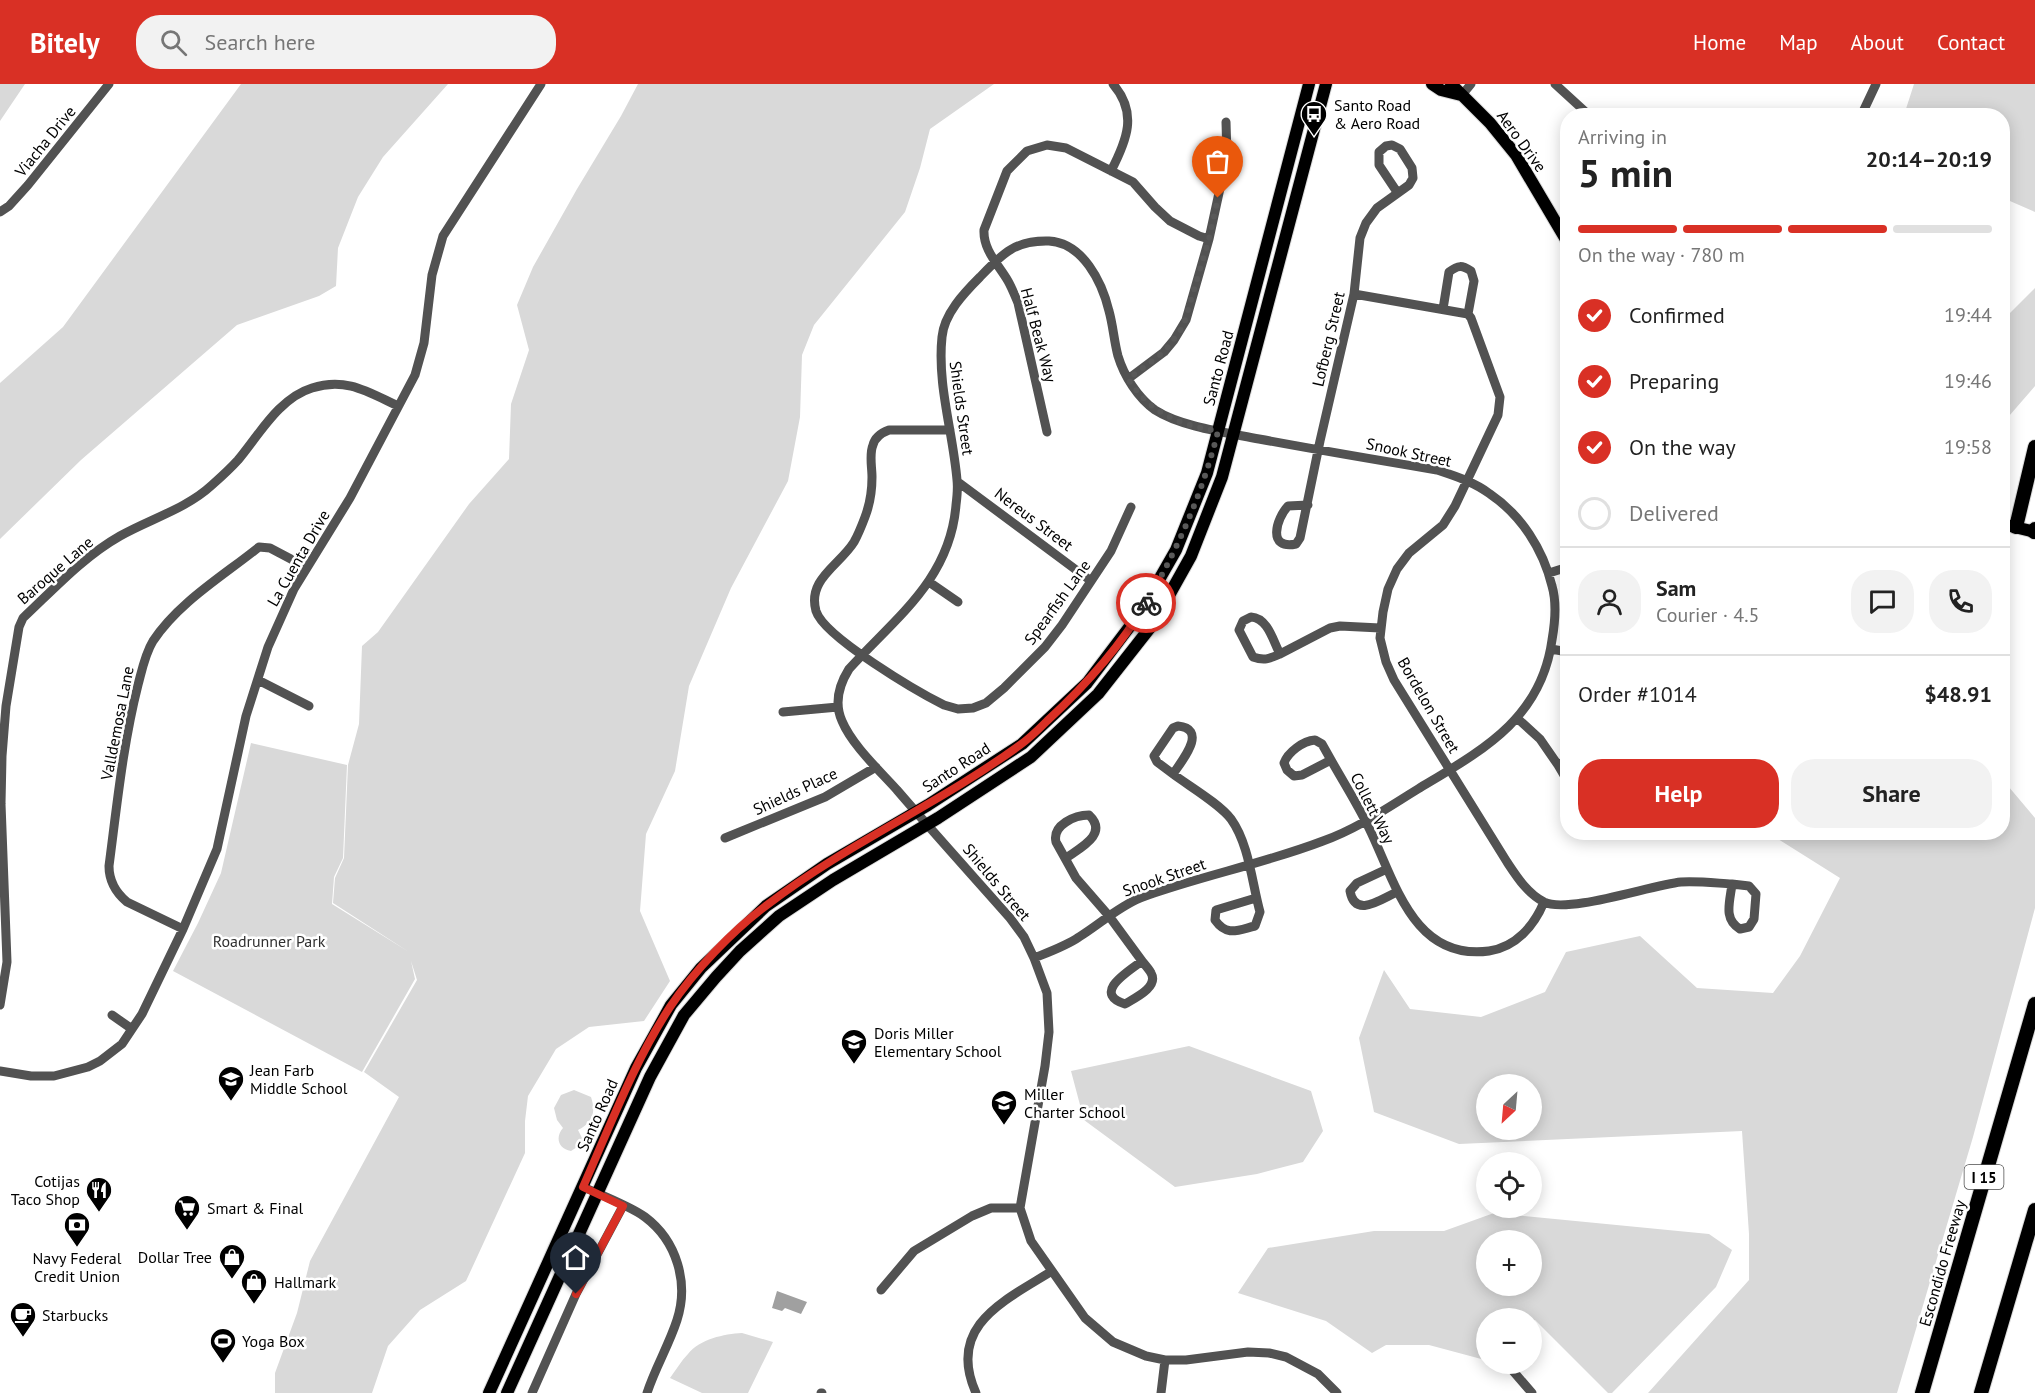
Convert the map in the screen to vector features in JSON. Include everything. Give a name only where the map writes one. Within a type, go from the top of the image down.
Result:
[{"type":"highway","points":[[2010,523],[2035,447]]},
{"type":"highway","name":"Escondido Freeway","points":[[1922,1393],[2035,1004]]},
{"type":"highway","points":[[1981,1393],[2035,1210]]},
{"type":"main road","name":"Santo Road","points":[[489,1393],[636,1068],[671,1005],[701,968],[766,906],[827,864],[916,812],[1022,744],[1087,683],[1140,613],[1176,550],[1206,473],[1309,84]]},
{"type":"main road","name":"Santo Road","points":[[507,1393],[650,1077],[684,1015],[740,951],[779,916],[1031,757],[1098,694],[1153,624],[1191,556],[1222,477],[1326,84]]},
{"type":"main road","name":"Aero Drive","points":[[1432,84],[1441,90],[1461,95]]},
{"type":"main road","name":"Aero Drive","points":[[1451,84],[1490,123],[1516,155],[1560,229]]},
{"type":"main road","points":[[2010,526],[2035,531]]},
{"type":"street","name":"Viacha Drive","points":[[0,212],[9,206],[28,185],[109,84]]},
{"type":"street","name":"La Cuenta Drive","points":[[0,1071],[32,1076],[54,1076],[88,1067],[122,1044],[142,1014],[183,929],[217,849],[246,716],[268,647],[294,589],[350,498],[416,375],[424,343],[432,275],[443,236],[541,84]]},
{"type":"street","points":[[1112,171],[1127,138],[1128,116],[1120,93],[1113,84]]},
{"type":"street","points":[[1461,95],[1471,84]]},
{"type":"street","points":[[1555,84],[1581,108]]},
{"type":"street","points":[[1865,108],[1876,84]]},
{"type":"street","points":[[1128,379],[1164,352],[1183,327],[1209,239],[1227,156],[1226,122]]},
{"type":"street","name":"Half Beak Way","points":[[1047,432],[1017,303],[1010,284],[988,251],[984,239],[984,230],[1007,171],[1027,151],[1047,145],[1066,148],[1133,182],[1170,221],[1209,239]]},
{"type":"street","name":"Lofberg Street","points":[[1308,505],[1288,506],[1282,513],[1276,533],[1281,543],[1287,546],[1296,544],[1300,538],[1308,505],[1354,294],[1360,238],[1377,208],[1409,185],[1413,177],[1412,168],[1400,149],[1392,145],[1386,146],[1379,152],[1379,165],[1397,192]]},
{"type":"street","name":"Snook Street","points":[[995,261],[1018,245],[1031,241],[1056,242],[1080,255],[1092,268],[1105,299],[1118,357],[1128,379],[1139,396],[1155,410],[1169,417],[1218,431],[1437,470],[1468,481],[1491,494],[1516,516],[1535,543],[1549,573],[1554,591],[1554,626],[1551,649],[1538,687],[1518,719],[1483,748],[1366,821],[1324,841],[1249,866],[1142,897],[1125,904],[1077,939],[1034,958]]},
{"type":"street","name":"Shields Street","points":[[995,261],[956,305],[942,330],[940,358],[958,482],[955,522],[944,556],[929,582],[916,598],[849,669],[837,695],[841,721],[876,767],[1010,918],[1034,958],[1047,993],[1048,1032],[1045,1066],[1020,1208],[1031,1241],[1085,1318],[1100,1332],[1130,1350],[1165,1360],[1248,1352],[1286,1357],[1318,1374],[1337,1393]]},
{"type":"street","points":[[1354,294],[1468,314],[1474,281],[1472,271],[1464,266],[1456,267],[1449,272],[1443,309]]},
{"type":"street","name":"Bordelon Street","points":[[1468,314],[1500,397],[1498,415],[1468,481],[1443,525],[1409,553],[1396,569],[1388,589],[1380,638],[1386,662],[1394,680],[1449,770],[1521,883],[1544,902]]},
{"type":"street","name":"Baroque Lane","points":[[0,1005],[7,962],[0,804],[2,756],[6,706],[19,627],[23,618],[84,561],[119,537],[185,504],[209,488],[236,462],[280,408],[303,391],[336,384],[357,386],[398,406]]},
{"type":"street","name":"Spearfish Lane","points":[[950,430],[889,430],[876,438],[872,447],[870,501],[865,518],[853,543],[820,580],[814,594],[816,612],[820,618],[861,656],[944,705],[958,709],[973,708],[986,703],[1045,647],[1111,551],[1131,507]]},
{"type":"street","name":"Nereus Street","points":[[958,482],[1091,581]]},
{"type":"street","name":"Valldemosa Lane","points":[[183,929],[127,902],[109,878],[124,752],[147,654],[153,642],[178,610],[259,548],[270,548],[306,567]]},
{"type":"street","points":[[1549,573],[1560,570]]},
{"type":"street","points":[[929,582],[958,602]]},
{"type":"street","points":[[1280,654],[1265,624],[1257,617],[1243,621],[1239,630],[1240,634],[1252,657],[1262,660],[1268,660],[1280,654],[1330,628],[1380,627]]},
{"type":"street","points":[[1551,649],[1560,651]]},
{"type":"street","points":[[258,680],[309,706]]},
{"type":"street","points":[[783,712],[838,707]]},
{"type":"street","points":[[1518,719],[1540,739],[1560,768]]},
{"type":"street","points":[[1173,774],[1191,747],[1193,738],[1186,727],[1173,728],[1154,756],[1157,762],[1231,818],[1241,836],[1260,912],[1255,926],[1229,932],[1220,928],[1215,920],[1216,910],[1256,898]]},
{"type":"street","name":"Collett Way","points":[[1331,760],[1302,776],[1294,776],[1287,770],[1284,763],[1287,754],[1310,741],[1315,740],[1322,744],[1366,821],[1397,892],[1416,921],[1437,941],[1452,948],[1473,953],[1499,949],[1518,939],[1534,922],[1544,902]]},
{"type":"street","name":"Shields Place","points":[[725,838],[825,797],[876,767]]},
{"type":"street","points":[[1066,858],[1090,842],[1096,832],[1095,820],[1089,815],[1081,815],[1059,827],[1054,836],[1056,842],[1083,888],[1109,916],[1152,974],[1153,982],[1150,986],[1125,1004],[1116,1000],[1112,994],[1115,982],[1142,961]]},
{"type":"street","name":"Collett Way","points":[[1387,869],[1357,883],[1350,891],[1352,899],[1357,905],[1364,907],[1397,892]]},
{"type":"street","points":[[1544,902],[1572,904],[1680,882],[1732,884],[1749,885],[1756,894],[1754,919],[1749,927],[1740,929],[1732,925],[1729,918],[1732,884]]},
{"type":"street","points":[[112,1014],[132,1029]]},
{"type":"street","points":[[583,1187],[644,1216],[659,1230],[670,1245],[679,1268],[682,1288],[678,1317],[647,1393]]},
{"type":"street","points":[[532,1393],[576,1294],[623,1206]]},
{"type":"street","points":[[881,1290],[914,1251],[972,1216],[991,1208],[1020,1208]]},
{"type":"street","points":[[976,1393],[966,1364],[969,1345],[977,1326],[988,1313],[1052,1271]]},
{"type":"street","points":[[1161,1393],[1165,1360]]},
{"type":"street","points":[[1516,1374],[1532,1393]]},
{"type":"green space","points":[[0,84],[25,84],[0,121]]},
{"type":"green space","points":[[241,84],[448,84],[383,157],[358,197],[338,248],[336,286],[319,296],[237,325],[81,460],[0,539],[0,383],[63,327]]},
{"type":"green space","name":"Roadrunner Park","points":[[638,84],[994,84],[930,129],[905,212],[814,325],[802,355],[800,417],[788,481],[731,588],[689,686],[675,771],[646,834],[640,911],[670,981],[644,1021],[589,1027],[556,1049],[528,1096],[525,1153],[466,1281],[420,1310],[388,1346],[372,1393],[275,1393],[275,1373],[297,1313],[310,1261],[399,1097],[364,1072],[417,980],[411,961],[415,979],[362,1072],[173,971],[221,873],[251,743],[347,765],[343,858],[334,877],[332,904],[409,952],[333,903],[335,878],[344,858],[348,765],[359,724],[362,646],[378,632],[469,504],[509,459],[511,404],[529,350],[517,305],[533,267]]},
{"type":"green space","points":[[1914,84],[2035,84],[2035,212],[2010,201],[2010,108],[1906,108]]},
{"type":"green space","points":[[2035,288],[2035,386],[2010,415],[2010,313]]},
{"type":"green space","points":[[2010,788],[2035,818],[2035,908],[1973,1137],[1897,1393],[1648,1393],[1749,1280],[1749,1234],[1742,1131],[1459,1144],[1374,1112],[1359,1038],[1384,970],[1410,1009],[1481,1017],[1545,992],[1566,952],[1640,936],[1697,988],[1773,993],[1800,956],[1840,878],[1780,840],[2010,840]]},
{"type":"green space","points":[[1189,1046],[1311,1091],[1323,1131],[1303,1162],[1257,1174],[1175,1187],[1084,1120],[1071,1071]]},
{"type":"green space","points":[[574,1090],[591,1097],[593,1112],[587,1124],[578,1130],[582,1138],[580,1145],[571,1151],[563,1148],[559,1142],[559,1135],[563,1128],[557,1120],[554,1108],[561,1095]]},
{"type":"green space","points":[[1480,1218],[1542,1218],[1709,1234],[1732,1250],[1716,1287],[1612,1393],[1608,1393],[1542,1327],[1542,1308],[1476,1308],[1476,1358],[1429,1345],[1386,1345],[1372,1353],[1326,1321],[1238,1293],[1268,1248],[1374,1231],[1444,1231]]},
{"type":"green space","points":[[742,1333],[773,1342],[748,1393],[702,1393],[670,1378],[685,1357],[699,1345],[720,1336]]},
{"type":"shaded area","points":[[777,1291],[807,1302],[801,1314],[785,1308],[782,1311],[772,1308]]},
{"type":"way so far","points":[[1146,603],[1176,550],[1206,473],[1218,431],[1169,417],[1155,410],[1139,396],[1128,379],[1164,352],[1183,327],[1209,239],[1218,198]]},
{"type":"place","name":"Santo Road & Aero Road","points":[[1314,137]]},
{"type":"place","name":"Doris Miller Elementary School","points":[[854,1065]]},
{"type":"place","name":"Jean Farb Middle School","points":[[231,1102]]},
{"type":"place","name":"Miller Charter School","points":[[1004,1126]]},
{"type":"place","name":"Cotijas Taco Shop","points":[[99,1213]]},
{"type":"place","name":"Smart & Final","points":[[187,1231]]},
{"type":"place","name":"Navy Federal Credit Union","points":[[77,1248]]},
{"type":"place","name":"Dollar Tree","points":[[232,1280]]},
{"type":"place","name":"Hallmark","points":[[254,1305]]},
{"type":"place","name":"Starbucks","points":[[23,1338]]},
{"type":"place","name":"Yoga Box","points":[[223,1364]]},
{"type":"route","points":[[576,1294],[623,1206],[583,1187],[636,1068],[656,1030],[671,1005],[701,968],[766,906],[827,864],[928,805],[1022,744],[1087,683],[1126,634],[1146,603]]}]
